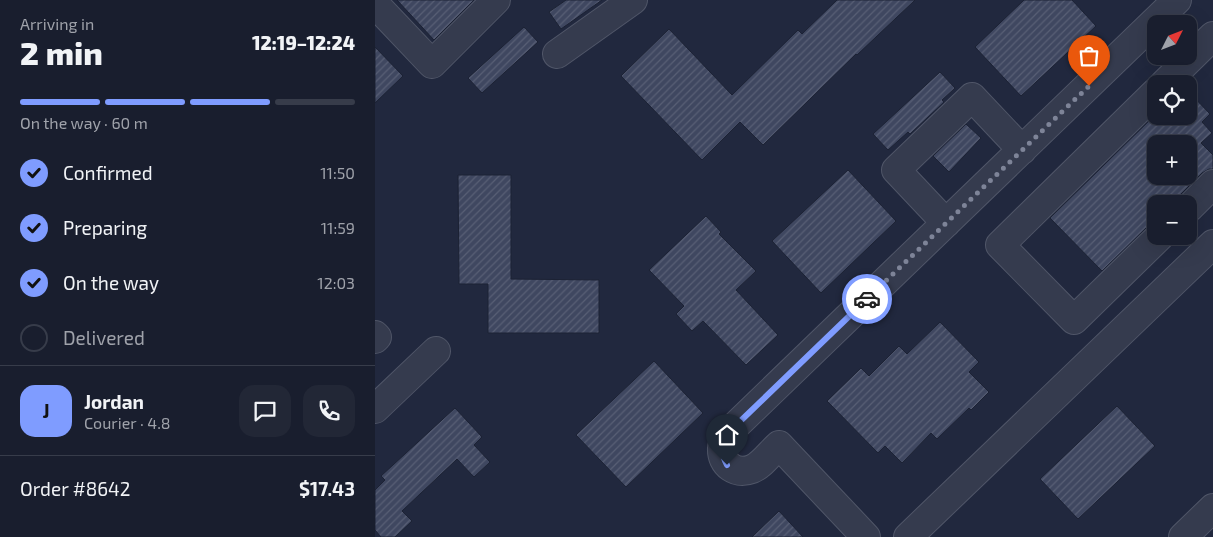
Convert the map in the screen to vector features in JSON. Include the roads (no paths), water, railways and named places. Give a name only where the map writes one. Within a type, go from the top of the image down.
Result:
[{"type":"street","points":[[375,4],[432,64],[496,0]]},
{"type":"street","points":[[557,54],[633,0]]},
{"type":"street","points":[[866,537],[779,445],[754,468],[745,471],[736,470],[727,465],[721,446],[728,433],[1177,0]]},
{"type":"street","points":[[1174,75],[1213,36]]},
{"type":"street","points":[[947,223],[896,170],[972,97],[1022,150]]},
{"type":"street","points":[[1147,101],[1001,245],[1074,320],[1151,245]]},
{"type":"street","points":[[1197,200],[1213,184]]},
{"type":"street","points":[[908,537],[1213,244]]},
{"type":"street","points":[[375,409],[436,351]]},
{"type":"street","points":[[1183,537],[1213,508]]}]
